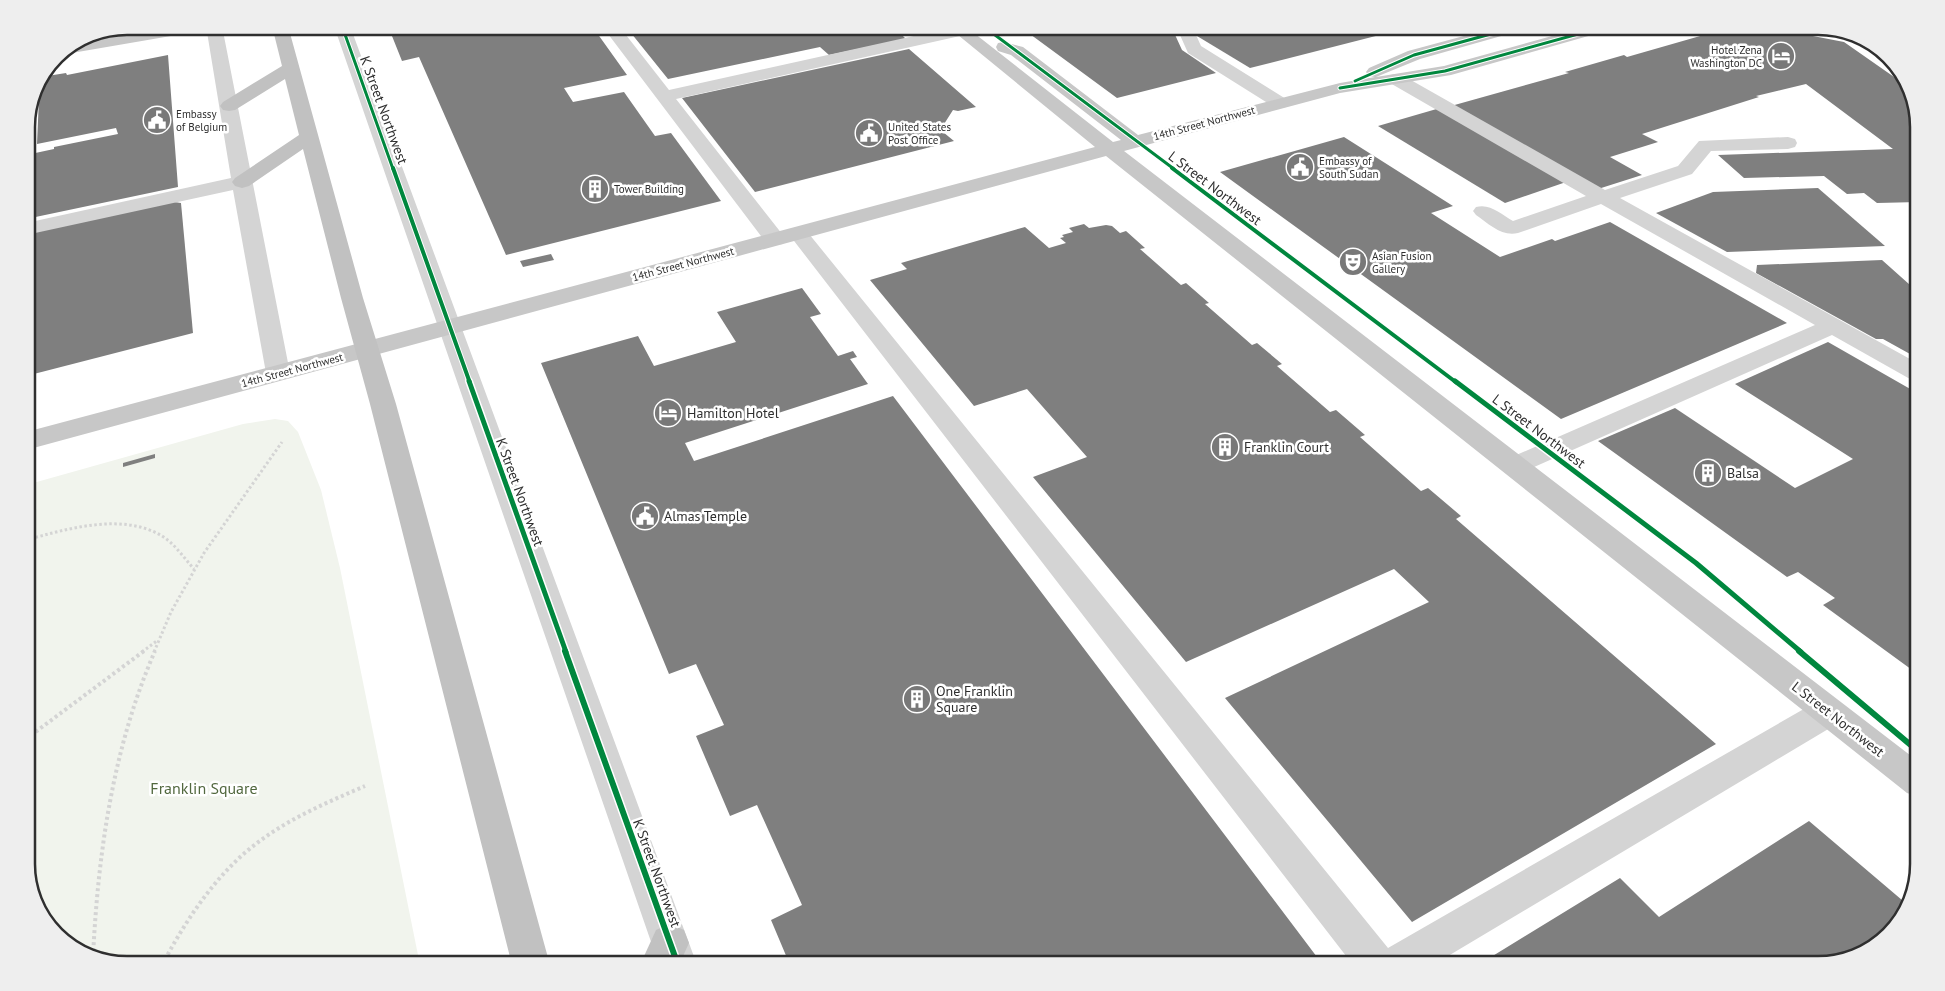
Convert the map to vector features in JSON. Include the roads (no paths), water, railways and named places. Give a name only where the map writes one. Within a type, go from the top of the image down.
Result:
[{"type":"highway","points":[[282,35],[530,956]]},
{"type":"highway","points":[[229,106],[290,69]]},
{"type":"highway","points":[[242,182],[310,136]]},
{"type":"main road","points":[[83,46],[148,35]]},
{"type":"main road","name":"L Street Northwest","points":[[966,35],[1910,775]]},
{"type":"main road","points":[[973,35],[1017,52],[1135,142]]},
{"type":"main road","name":"14th Street Northwest","points":[[1340,88],[1414,55],[1487,35]]},
{"type":"main road","name":"14th Street Northwest","points":[[35,439],[1280,103],[1340,88],[1445,71],[1575,35]]},
{"type":"street","points":[[216,35],[278,373]]},
{"type":"street","name":"K Street Northwest","points":[[345,35],[668,956]]},
{"type":"street","points":[[617,35],[664,96],[787,236],[1370,956]]},
{"type":"street","points":[[664,96],[932,35]]},
{"type":"street","points":[[1188,35],[1194,49],[1280,103]]},
{"type":"street","points":[[1396,79],[1910,369]]},
{"type":"street","points":[[1483,211],[1511,229],[1685,170],[1706,145],[1788,143]]},
{"type":"street","points":[[35,227],[242,182]]},
{"type":"street","points":[[1514,466],[1833,326]]},
{"type":"street","points":[[1411,956],[1828,712]]},
{"type":"place","name":"Hotel Zena Washington DC","points":[[1781,56]]},
{"type":"place","name":"Embassy of Belgium","points":[[157,120]]},
{"type":"place","name":"United States Post Office","points":[[869,133]]},
{"type":"place","name":"Embassy of South Sudan","points":[[1300,167]]},
{"type":"place","name":"Tower Building","points":[[595,189]]},
{"type":"place","name":"Asian Fusion Gallery","points":[[1353,262]]},
{"type":"place","name":"Hamilton Hotel","points":[[668,413]]},
{"type":"place","name":"Franklin Court","points":[[1225,447]]},
{"type":"place","name":"Balsa","points":[[1708,473]]},
{"type":"place","name":"Almas Temple","points":[[645,516]]},
{"type":"place","name":"One Franklin Square","points":[[917,699]]},
{"type":"park label","name":"Franklin Square","points":[[204,788]]}]
